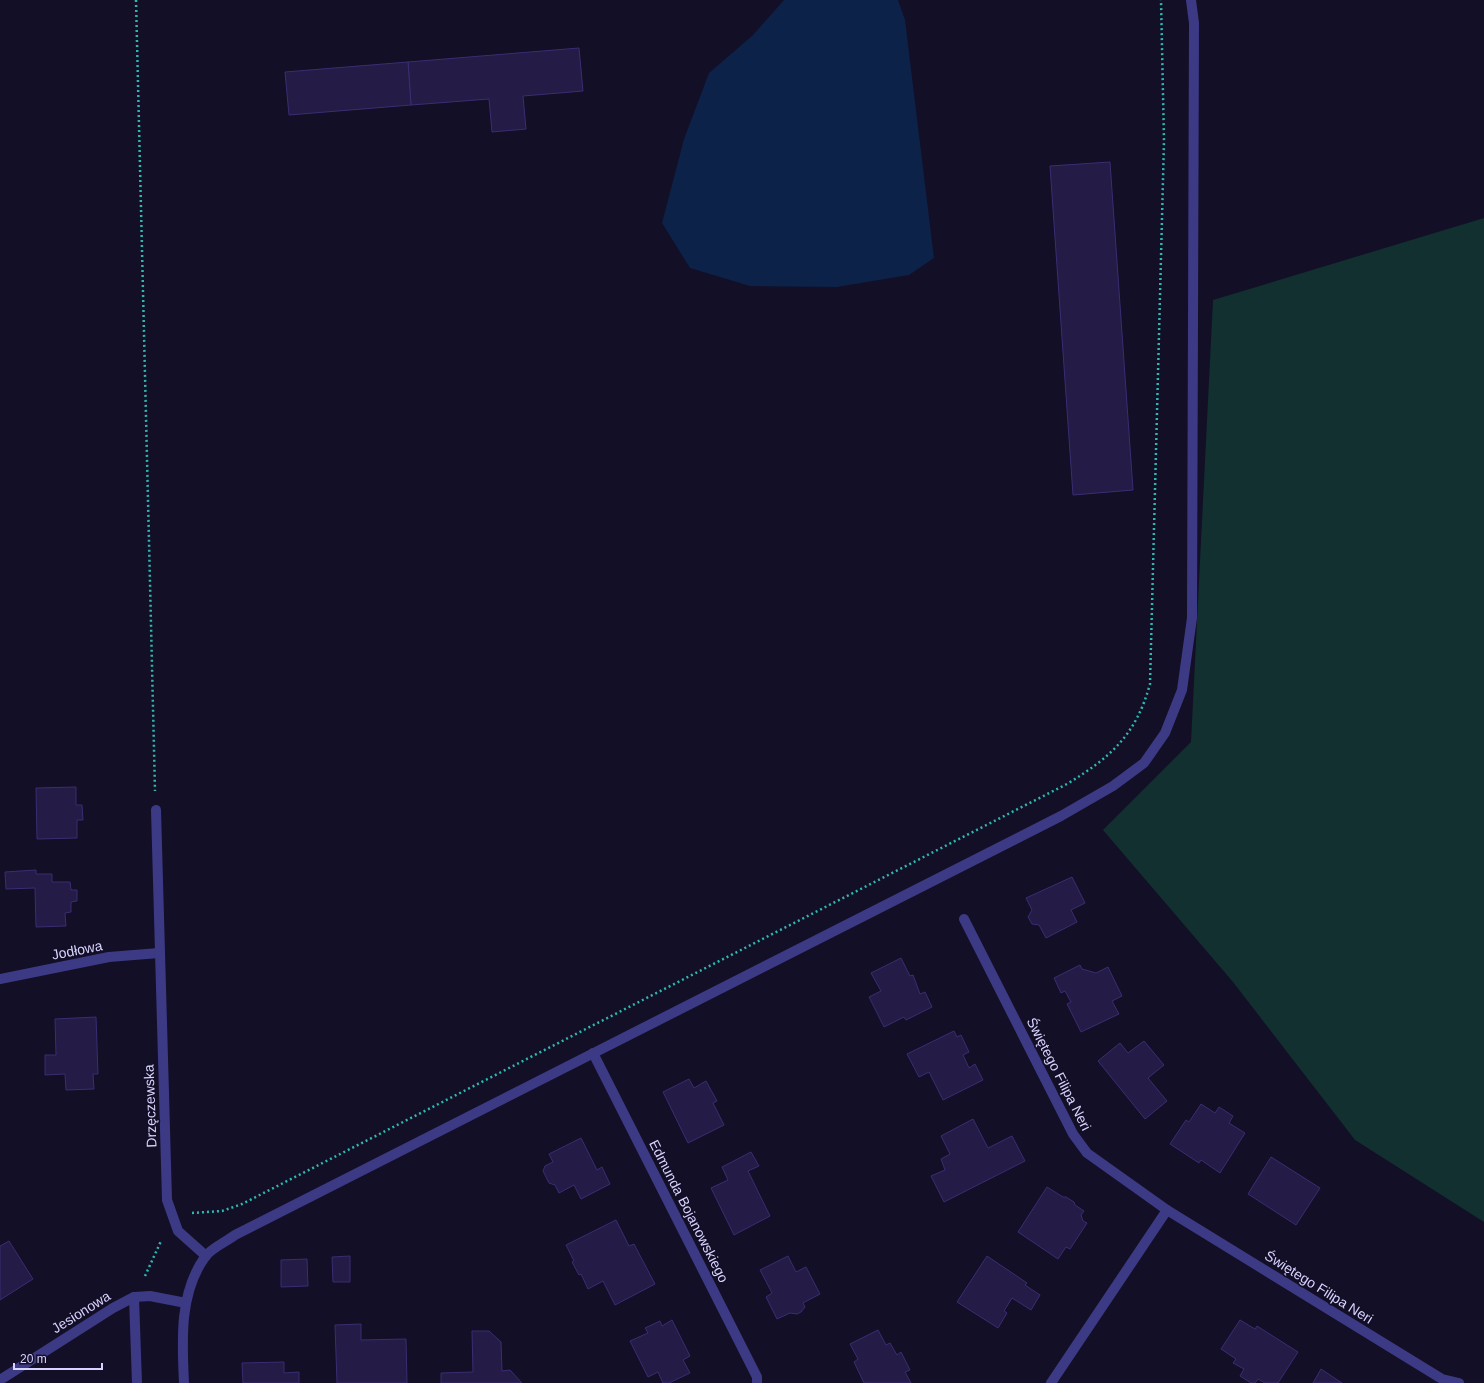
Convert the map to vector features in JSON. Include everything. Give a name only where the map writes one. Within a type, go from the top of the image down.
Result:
[{"type":"street","points":[[184,1383],[182,1338],[186,1303],[193,1278],[206,1256],[235,1236],[277,1213],[1061,816],[1113,786],[1144,762],[1165,733],[1182,690],[1192,618],[1194,23],[1191,0]]},
{"type":"street","name":"Drzęczewska","points":[[156,810],[167,1200],[171,1215],[178,1231],[206,1256]]},
{"type":"street","name":"Świętego Filipa Neri","points":[[964,919],[1073,1134],[1087,1153],[1167,1210],[1442,1379],[1459,1383]]},
{"type":"street","name":"Jodłowa","points":[[0,979],[109,958],[159,953]]},
{"type":"street","name":"Edmunda Bojanowskiego","points":[[594,1053],[757,1377],[757,1383]]},
{"type":"street","points":[[1051,1383],[1167,1210]]},
{"type":"street","name":"Jesionowa","points":[[0,1380],[113,1308],[134,1297],[150,1296],[186,1303]]},
{"type":"street","points":[[134,1297],[137,1383]]},
{"type":"path","points":[[136,0],[156,810]]},
{"type":"path","points":[[134,1297],[159,1246],[171,1215],[222,1211],[242,1204],[1067,784],[1096,767],[1132,728],[1144,706],[1150,684],[1164,141],[1161,0]]},
{"type":"green space","points":[[1484,218],[1484,1222],[1355,1140],[1233,982],[1103,830],[1191,742],[1213,300]]},
{"type":"water","points":[[784,0],[898,0],[905,20],[934,258],[909,275],[837,287],[750,286],[690,268],[662,223],[684,139],[709,73],[753,35]]},
{"type":"building","points":[[579,48],[583,91],[523,96],[526,129],[492,132],[489,99],[411,105],[408,62]]},
{"type":"building","points":[[408,62],[411,105],[289,115],[285,72]]},
{"type":"building","points":[[1110,162],[1133,490],[1073,495],[1050,166]]},
{"type":"building","points":[[76,787],[76,805],[82,805],[83,820],[77,820],[77,838],[37,839],[36,788]]},
{"type":"building","points":[[36,870],[36,874],[52,874],[52,882],[70,882],[71,890],[77,890],[77,901],[71,902],[71,912],[65,913],[66,926],[36,927],[35,888],[6,889],[5,872]]},
{"type":"building","points":[[1072,877],[1085,903],[1071,910],[1077,922],[1046,938],[1039,925],[1032,924],[1028,917],[1032,910],[1026,898]]},
{"type":"building","points":[[901,958],[910,976],[913,975],[920,994],[925,992],[932,1007],[906,1020],[904,1017],[884,1027],[869,997],[881,991],[871,973]]},
{"type":"building","points":[[1080,965],[1082,969],[1096,973],[1108,967],[1122,996],[1112,1001],[1119,1014],[1081,1032],[1067,1004],[1071,1002],[1065,991],[1061,993],[1054,978]]},
{"type":"building","points":[[96,1017],[98,1074],[93,1074],[94,1089],[66,1090],[65,1074],[45,1075],[45,1055],[56,1055],[55,1019]]},
{"type":"building","points":[[954,1031],[957,1037],[961,1035],[969,1052],[963,1055],[969,1068],[975,1064],[983,1080],[943,1100],[929,1072],[919,1077],[907,1054]]},
{"type":"building","points":[[1144,1041],[1164,1065],[1148,1078],[1167,1101],[1145,1119],[1098,1061],[1120,1043],[1128,1053]]},
{"type":"building","points":[[689,1079],[694,1088],[706,1081],[717,1101],[713,1103],[724,1125],[688,1143],[663,1092]]},
{"type":"building","points":[[1201,1104],[1215,1113],[1219,1107],[1233,1116],[1229,1123],[1245,1133],[1220,1173],[1201,1160],[1199,1163],[1170,1144],[1186,1120],[1189,1122]]},
{"type":"building","points":[[973,1119],[988,1148],[1012,1136],[1025,1161],[944,1202],[931,1176],[945,1170],[941,1159],[950,1154],[941,1136]]},
{"type":"building","points":[[581,1138],[597,1170],[602,1167],[610,1184],[581,1199],[574,1185],[559,1193],[555,1185],[549,1183],[543,1171],[545,1166],[553,1162],[549,1154]]},
{"type":"building","points":[[751,1152],[759,1166],[748,1171],[770,1216],[734,1235],[711,1188],[728,1180],[722,1167]]},
{"type":"building","points":[[1271,1157],[1320,1188],[1296,1225],[1248,1194]]},
{"type":"building","points":[[1047,1187],[1074,1202],[1075,1205],[1084,1211],[1081,1215],[1083,1221],[1087,1223],[1070,1249],[1066,1247],[1058,1259],[1018,1232]]},
{"type":"building","points":[[616,1220],[629,1246],[634,1244],[655,1284],[615,1305],[603,1281],[588,1289],[581,1274],[579,1275],[572,1262],[574,1261],[566,1245]]},
{"type":"building","points":[[9,1241],[33,1279],[0,1300],[0,1246]]},
{"type":"building","points":[[350,1256],[350,1282],[333,1282],[332,1257]]},
{"type":"building","points":[[788,1256],[796,1272],[806,1267],[820,1294],[803,1303],[805,1307],[801,1312],[797,1314],[790,1313],[777,1319],[766,1297],[772,1293],[760,1270]]},
{"type":"building","points":[[987,1256],[1027,1283],[1025,1285],[1040,1295],[1031,1310],[1012,1298],[1004,1311],[1007,1313],[998,1328],[957,1302]]},
{"type":"building","points":[[307,1259],[308,1286],[281,1287],[281,1260]]},
{"type":"building","points":[[672,1320],[690,1356],[683,1360],[690,1373],[669,1383],[663,1383],[658,1372],[648,1377],[630,1341],[648,1333],[645,1328],[660,1321],[662,1326]]},
{"type":"building","points":[[1240,1320],[1255,1329],[1257,1326],[1298,1352],[1278,1383],[1265,1383],[1258,1379],[1255,1383],[1251,1383],[1240,1376],[1244,1369],[1233,1363],[1236,1359],[1221,1349]]},
{"type":"building","points":[[361,1324],[361,1340],[406,1339],[407,1383],[337,1383],[335,1325]]},
{"type":"building","points":[[878,1330],[886,1345],[890,1343],[897,1355],[901,1352],[910,1370],[905,1372],[911,1383],[864,1383],[854,1362],[858,1359],[850,1344]]},
{"type":"building","points":[[472,1331],[489,1331],[501,1342],[502,1371],[510,1370],[522,1383],[441,1383],[441,1373],[473,1372]]},
{"type":"building","points":[[284,1362],[284,1373],[299,1372],[299,1383],[243,1383],[242,1363]]},
{"type":"building","points":[[1321,1369],[1342,1383],[1313,1383]]}]
